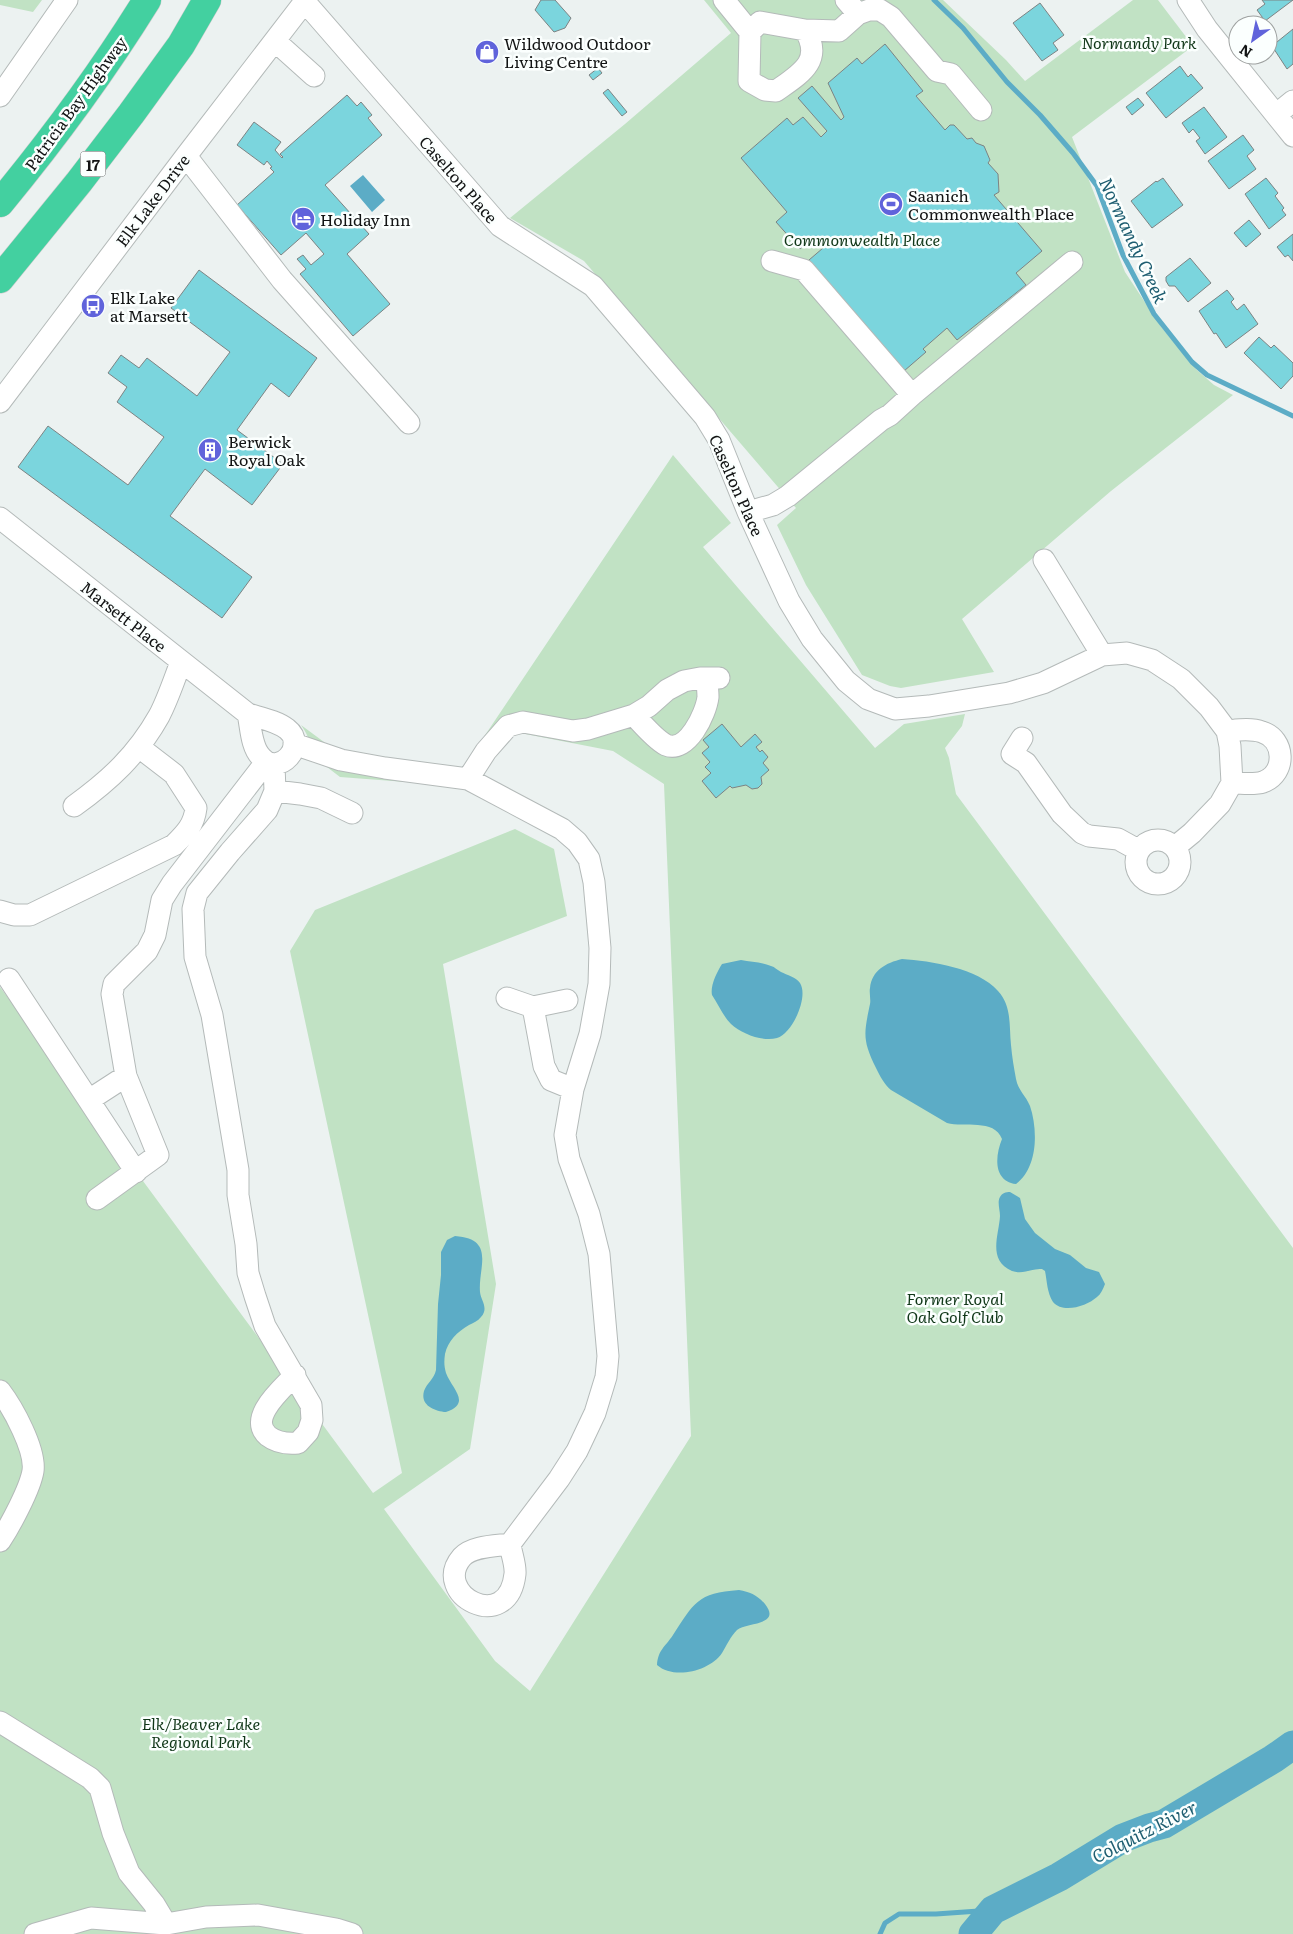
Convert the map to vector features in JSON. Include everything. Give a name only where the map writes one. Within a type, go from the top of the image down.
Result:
[{"type":"highway","points":[[85,92],[95,54],[129,0]]},
{"type":"highway","name":"Patricia Bay Highway","points":[[0,203],[51,140],[147,0]]},
{"type":"highway","name":"17","points":[[0,279],[79,182],[181,45],[206,0]]},
{"type":"highway","points":[[181,45],[219,0]]},
{"type":"street","points":[[0,96],[67,0]]},
{"type":"street","points":[[724,0],[755,27],[839,31],[852,7],[880,10],[891,17],[937,71],[950,74],[981,110]]},
{"type":"street","points":[[742,0],[755,27],[749,81],[765,90],[776,91],[807,66],[812,58],[812,41],[805,30]]},
{"type":"street","points":[[1188,0],[1207,28],[1285,108],[1293,136]]},
{"type":"street","name":"Elk Lake Drive","points":[[0,402],[306,1]]},
{"type":"street","name":"Caselton Place","points":[[306,1],[500,226],[593,286],[705,417],[719,440],[748,512],[789,601],[812,639],[846,681],[868,699],[894,709],[929,706],[1009,693],[1042,684],[1102,654],[1127,653],[1152,660],[1181,679],[1208,707],[1227,731]]},
{"type":"street","points":[[275,41],[314,76]]},
{"type":"street","points":[[186,156],[282,280],[409,423]]},
{"type":"street","points":[[772,261],[804,270],[912,395]]},
{"type":"street","points":[[748,512],[773,504],[788,496],[890,415],[1072,262]]},
{"type":"street","name":"Marsett Place","points":[[0,518],[248,714],[280,724],[289,730],[294,738],[294,744]]},
{"type":"street","points":[[1044,560],[1102,654]]},
{"type":"street","points":[[74,806],[108,781],[139,747],[159,715],[181,662]]},
{"type":"street","points":[[468,779],[486,751],[508,726],[523,722],[573,732],[588,729],[634,715],[649,706],[667,690],[684,681],[713,678],[705,710],[689,739],[678,746],[666,745],[634,715]]},
{"type":"street","points":[[248,714],[255,749],[262,759],[270,763],[282,763],[290,757],[294,744],[341,760],[468,779],[562,829],[577,842],[589,859],[594,882],[599,939],[599,984],[590,1034],[573,1089],[566,1135],[569,1159],[589,1214],[599,1254],[608,1356],[606,1377],[595,1413],[576,1451],[559,1479],[510,1544]]},
{"type":"street","points":[[1175,847],[1192,833],[1220,804],[1232,783],[1230,746],[1227,731],[1260,731],[1276,741],[1280,748],[1280,759],[1273,775],[1264,782],[1255,784],[1232,783]]},
{"type":"street","points":[[1022,738],[1012,754],[1026,763],[1074,827],[1089,836],[1118,840],[1138,850]]},
{"type":"street","points":[[0,911],[14,915],[30,915],[174,845],[186,833],[194,820],[196,808],[174,774],[139,747]]},
{"type":"street","points":[[270,763],[275,791],[267,810],[197,893],[193,909],[193,933],[196,957],[212,1015],[234,1151],[248,1273],[265,1326],[295,1375]]},
{"type":"street","points":[[97,1199],[158,1155],[126,1076],[112,994],[114,984],[147,950],[155,935],[162,900],[172,884],[270,763]]},
{"type":"street","points":[[275,791],[321,798],[352,813]]},
{"type":"street","points":[[1156,839],[1166,840],[1175,847],[1180,856],[1180,868],[1174,877],[1165,883],[1154,884],[1144,880],[1137,871],[1135,861],[1138,850],[1145,842],[1156,839]]},
{"type":"street","points":[[9,979],[136,1172]]},
{"type":"street","points":[[507,998],[533,1006],[567,1000]]},
{"type":"street","points":[[533,1006],[544,1066],[551,1080],[573,1089]]},
{"type":"street","points":[[89,1100],[126,1076]]},
{"type":"street","points":[[0,1390],[22,1428],[30,1451],[33,1471],[14,1516],[0,1541]]},
{"type":"street","points":[[0,1722],[90,1778],[100,1788],[113,1833],[129,1873],[154,1904],[158,1929]]},
{"type":"street","points":[[35,1934],[91,1918],[158,1929],[198,1918],[258,1915],[336,1929],[352,1934]]},
{"type":"green space","points":[[0,0],[42,0],[33,12],[0,5]]},
{"type":"green space","name":"Commonwealth Place","points":[[704,0],[943,0],[1006,60],[1025,81],[1133,0],[1158,0],[1193,46],[1072,137],[1125,272],[1162,328],[1197,370],[1214,385],[1233,395],[1111,491],[962,619],[994,672],[901,688],[890,686],[862,675],[806,585],[777,525],[796,508],[584,261],[510,218],[625,124],[731,33]]},
{"type":"green space","points":[[673,455],[731,523],[703,547],[875,748],[904,724],[965,714],[962,726],[945,748],[949,758],[956,794],[1293,1248],[1293,1934],[0,1934],[0,987],[373,1493],[402,1473],[290,951],[315,910],[515,829],[554,849],[567,916],[443,964],[496,1284],[470,1449],[384,1509],[495,1661],[530,1691],[691,1436],[664,784],[613,751],[510,731],[472,787],[340,777],[310,754],[306,732],[301,725],[347,759],[463,768]]},
{"type":"water","points":[[363,175],[385,200],[372,212],[350,186]]},
{"type":"water","points":[[902,959],[940,964],[966,971],[989,983],[998,991],[1006,1003],[1016,1079],[1030,1106],[1035,1137],[1029,1168],[1016,1184],[1003,1178],[1000,1173],[997,1160],[1002,1139],[998,1132],[986,1126],[947,1123],[891,1090],[884,1083],[871,1058],[866,1043],[866,1022],[871,982],[877,972],[885,965]]},
{"type":"water","points":[[741,960],[772,966],[800,983],[802,989],[801,1006],[793,1023],[783,1035],[777,1038],[765,1039],[747,1034],[736,1028],[731,1024],[712,995],[713,983],[722,964]]},
{"type":"water","points":[[1010,1192],[1020,1198],[1025,1219],[1035,1233],[1055,1249],[1070,1255],[1086,1268],[1099,1272],[1105,1284],[1097,1297],[1081,1306],[1063,1308],[1057,1306],[1050,1295],[1045,1271],[1038,1269],[1016,1272],[1004,1266],[999,1260],[996,1246],[1000,1216],[999,1201],[1002,1195]]},
{"type":"water","points":[[455,1236],[468,1238],[476,1242],[480,1248],[482,1264],[480,1292],[484,1311],[478,1320],[457,1334],[446,1349],[444,1359],[445,1370],[459,1400],[454,1408],[446,1412],[426,1404],[423,1396],[425,1388],[436,1370],[441,1252],[447,1240]]},
{"type":"water","points":[[739,1590],[753,1594],[765,1604],[769,1611],[769,1616],[766,1620],[741,1627],[737,1630],[722,1653],[709,1665],[701,1669],[682,1673],[664,1670],[657,1665],[662,1649],[692,1607],[705,1597],[725,1591]]},
{"type":"building","points":[[541,0],[555,0],[571,18],[565,28],[554,32],[535,10]]},
{"type":"building","points":[[1262,0],[1293,0],[1273,15],[1261,15],[1257,10],[1265,4]]},
{"type":"building","points":[[1040,3],[1064,35],[1053,43],[1058,50],[1042,61],[1013,23]]},
{"type":"building","points":[[1293,29],[1293,64],[1287,69],[1278,55],[1278,41]]},
{"type":"building","name":"Saanich Commonwealth Place","points":[[885,44],[923,91],[916,96],[945,130],[950,125],[954,125],[967,139],[972,138],[976,143],[984,146],[990,160],[988,163],[998,174],[999,192],[994,195],[1042,251],[1016,273],[1026,285],[957,340],[947,328],[923,349],[926,352],[904,371],[809,260],[823,248],[814,237],[800,249],[776,222],[787,212],[741,158],[787,118],[793,125],[803,117],[821,137],[827,131],[798,98],[812,86],[841,120],[844,117],[828,83],[857,58],[862,64]]},
{"type":"building","points":[[1180,66],[1188,77],[1191,74],[1203,88],[1166,118],[1146,93]]},
{"type":"building","points":[[598,68],[602,73],[593,80],[589,75]]},
{"type":"building","points":[[608,89],[627,112],[622,116],[603,93]]},
{"type":"building","name":"Holiday Inn","points":[[347,95],[357,106],[361,102],[372,115],[368,118],[382,135],[325,185],[369,234],[347,254],[390,304],[353,336],[300,274],[306,269],[297,259],[303,255],[311,265],[324,254],[306,233],[281,255],[237,205],[274,172],[267,161],[264,165],[237,145],[254,122],[281,142],[275,150],[282,158],[280,154]]},
{"type":"building","points":[[1138,98],[1144,105],[1132,115],[1126,107]]},
{"type":"building","points":[[1204,107],[1227,137],[1205,154],[1196,141],[1200,138],[1193,129],[1189,133],[1182,123]]},
{"type":"building","points":[[1243,135],[1254,150],[1247,156],[1256,169],[1229,189],[1208,161]]},
{"type":"building","points":[[1163,178],[1183,205],[1152,228],[1131,201],[1156,181]]},
{"type":"building","points":[[1266,178],[1278,193],[1275,196],[1284,208],[1282,210],[1286,215],[1269,229],[1245,194]]},
{"type":"building","points":[[1249,220],[1261,234],[1246,247],[1234,233]]},
{"type":"building","points":[[1293,234],[1293,261],[1288,255],[1285,257],[1277,247]]},
{"type":"building","points":[[1190,258],[1211,283],[1188,302],[1175,286],[1169,286],[1166,277]]},
{"type":"building","name":"Berwick Royal Oak","points":[[199,270],[317,358],[289,397],[271,383],[237,430],[283,464],[252,505],[205,469],[170,516],[252,577],[222,618],[18,467],[48,426],[128,485],[164,437],[117,402],[127,387],[108,373],[121,355],[139,368],[147,358],[197,396],[230,352],[171,308]]},
{"type":"building","points":[[1227,290],[1234,299],[1231,302],[1237,310],[1244,304],[1258,324],[1226,348],[1199,311]]},
{"type":"building","points":[[1259,337],[1271,348],[1274,345],[1293,363],[1293,376],[1281,389],[1244,353]]},
{"type":"building","points":[[722,724],[741,747],[755,734],[762,742],[756,747],[760,752],[762,750],[768,757],[763,763],[769,770],[761,777],[762,784],[758,788],[752,789],[746,785],[732,788],[730,786],[716,798],[702,781],[711,773],[705,767],[710,762],[702,753],[709,747],[703,740]]},
{"type":"waterway","name":"Normandy Creek","points":[[934,0],[963,28],[1007,82],[1040,115],[1073,153],[1097,186],[1123,255],[1154,314],[1192,362],[1207,375],[1293,416]]},
{"type":"waterway","name":"Colquitz River","points":[[973,1934],[993,1910],[1059,1877],[1123,1838],[1164,1824],[1293,1745]]},
{"type":"waterway","points":[[880,1934],[885,1923],[899,1914],[936,1914],[993,1910]]},
{"type":"place","name":"Wildwood Outdoor Living Centre","points":[[487,52]]},
{"type":"place","name":"Saanich Commonwealth Place","points":[[891,204]]},
{"type":"place","name":"Holiday Inn","points":[[303,219]]},
{"type":"place","name":"Elk Lake at Marsett","points":[[93,306]]},
{"type":"place","name":"Berwick Royal Oak","points":[[210,450]]},
{"type":"park label","name":"Normandy Park","points":[[1139,42]]},
{"type":"park label","name":"Former Royal Oak Golf Club","points":[[955,1307]]},
{"type":"park label","name":"Elk/Beaver Lake Regional Park","points":[[201,1732]]}]
